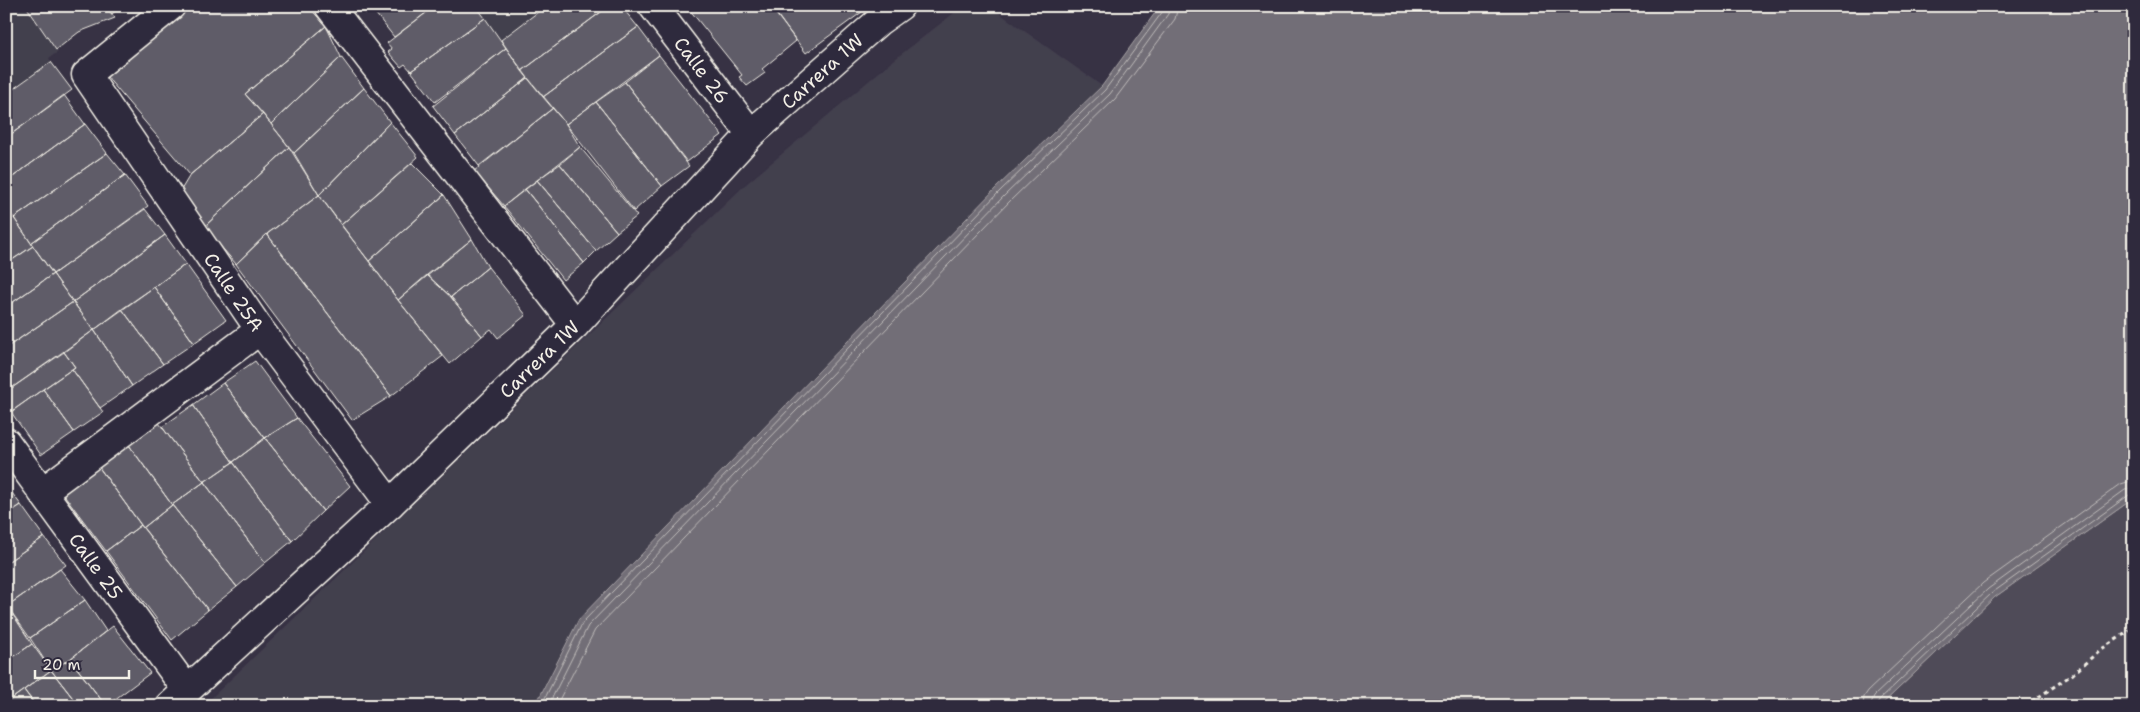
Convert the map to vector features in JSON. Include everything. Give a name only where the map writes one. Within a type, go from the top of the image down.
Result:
[{"type":"street","name":"Calle 25A","points":[[171,6],[86,75],[260,330],[390,504]]},
{"type":"street","points":[[330,6],[575,325]]},
{"type":"street","name":"Calle 26","points":[[653,6],[751,134]]},
{"type":"street","name":"Carrera 1W","points":[[178,698],[390,504],[575,325],[751,134],[882,11]]},
{"type":"street","points":[[42,492],[260,330]]},
{"type":"street","name":"Calle 25","points":[[6,442],[42,492],[178,698]]},
{"type":"path","points":[[2025,706],[2073,674],[2100,650],[2134,628]]},
{"type":"shaded area","points":[[6,6],[26,6],[58,52],[49,58],[51,62],[6,94]]},
{"type":"shaded area","points":[[476,6],[546,6],[501,40]]},
{"type":"shaded area","points":[[963,6],[989,6],[1102,86],[996,188],[579,619],[535,706],[203,706],[745,185],[890,63]]},
{"type":"shaded area","points":[[2134,498],[2134,706],[1880,706],[1995,597]]},
{"type":"water","points":[[1160,6],[2134,6],[2134,498],[1995,597],[1880,706],[535,706],[579,619],[996,188],[1102,86]]},
{"type":"building","points":[[26,6],[105,6],[115,18],[79,32],[56,50]]},
{"type":"building","points":[[106,6],[121,6],[112,14]]},
{"type":"building","points":[[188,6],[308,6],[326,26],[245,94],[263,114],[190,175],[106,76]]},
{"type":"building","points":[[361,6],[376,6],[366,14]]},
{"type":"building","points":[[376,6],[435,6],[394,37],[372,9]]},
{"type":"building","points":[[435,6],[476,6],[485,18],[411,71],[405,64],[401,67],[388,52],[392,49],[387,43]]},
{"type":"building","points":[[546,6],[609,6],[522,71],[501,40]]},
{"type":"building","points":[[609,6],[621,6],[638,27],[543,97],[522,71]]},
{"type":"building","points":[[692,6],[771,6],[796,41],[762,69],[765,73],[747,86],[739,77],[742,75],[689,9]]},
{"type":"building","points":[[771,6],[786,6],[776,14]]},
{"type":"building","points":[[786,6],[857,6],[862,12],[806,53],[776,14]]},
{"type":"building","points":[[485,18],[506,48],[435,102],[411,71]]},
{"type":"building","points":[[326,26],[341,57],[271,124],[245,94]]},
{"type":"building","points":[[638,27],[659,55],[566,124],[543,97]]},
{"type":"building","points":[[506,48],[528,78],[455,135],[433,106]]},
{"type":"building","points":[[659,55],[722,135],[687,162],[625,82]]},
{"type":"building","points":[[341,57],[364,88],[294,153],[271,124]]},
{"type":"building","points":[[51,62],[72,90],[6,138],[6,94]]},
{"type":"building","points":[[528,78],[553,108],[479,166],[455,135]]},
{"type":"building","points":[[625,82],[689,166],[662,186],[596,102]]},
{"type":"building","points":[[364,88],[390,122],[319,195],[294,153]]},
{"type":"building","points":[[64,95],[85,124],[6,182],[6,138]]},
{"type":"building","points":[[596,102],[662,186],[634,211],[566,124]]},
{"type":"building","points":[[553,108],[566,124],[580,147],[504,206],[474,171]]},
{"type":"building","points":[[263,114],[289,147],[204,227],[178,195],[190,175]]},
{"type":"building","points":[[390,122],[418,157],[341,225],[319,195]]},
{"type":"building","points":[[85,124],[107,153],[14,218],[6,207],[6,182]]},
{"type":"building","points":[[289,147],[319,195],[267,234],[236,264],[204,227]]},
{"type":"building","points":[[580,147],[637,216],[617,232],[560,164]]},
{"type":"building","points":[[107,153],[125,175],[31,243],[14,218]]},
{"type":"building","points":[[412,163],[444,195],[369,261],[341,225]]},
{"type":"building","points":[[560,164],[617,232],[596,251],[537,180]]},
{"type":"building","points":[[125,175],[148,206],[53,274],[31,243]]},
{"type":"building","points":[[537,180],[596,251],[584,263],[525,189]]},
{"type":"building","points":[[525,189],[584,263],[563,280],[504,206]]},
{"type":"building","points":[[319,195],[443,356],[391,396],[267,234]]},
{"type":"building","points":[[444,195],[472,239],[398,300],[369,261]]},
{"type":"building","points":[[6,207],[14,218],[6,224]]},
{"type":"building","points":[[145,209],[165,235],[73,302],[53,274]]},
{"type":"building","points":[[14,218],[33,246],[6,264],[6,224]]},
{"type":"building","points":[[267,234],[391,396],[352,420],[236,264]]},
{"type":"building","points":[[165,235],[186,264],[94,330],[73,302]]},
{"type":"building","points":[[472,239],[488,267],[451,297],[427,275]]},
{"type":"building","points":[[33,246],[53,274],[6,307],[6,264]]},
{"type":"building","points":[[186,264],[226,320],[194,343],[154,287]]},
{"type":"building","points":[[488,267],[526,315],[498,338],[491,329],[482,336],[451,297]]},
{"type":"building","points":[[53,274],[73,302],[6,348],[6,307]]},
{"type":"building","points":[[427,275],[451,297],[482,336],[450,364],[398,300]]},
{"type":"building","points":[[154,287],[194,343],[163,364],[122,309]]},
{"type":"building","points":[[73,302],[94,330],[6,392],[6,348]]},
{"type":"building","points":[[122,309],[163,364],[132,386],[94,330]]},
{"type":"building","points":[[94,330],[132,386],[100,408],[72,369],[75,367],[64,352]]},
{"type":"building","points":[[64,352],[75,367],[9,413],[6,410],[6,392]]},
{"type":"building","points":[[255,361],[297,418],[265,438],[223,383]]},
{"type":"building","points":[[72,369],[103,412],[74,432],[43,389]]},
{"type":"building","points":[[223,383],[265,438],[233,462],[193,405]]},
{"type":"building","points":[[43,389],[74,432],[41,455],[11,412]]},
{"type":"building","points":[[193,405],[233,462],[204,482],[162,427]]},
{"type":"building","points":[[297,418],[350,486],[323,511],[265,438]]},
{"type":"building","points":[[159,423],[204,482],[172,505],[129,445]]},
{"type":"building","points":[[265,438],[323,511],[292,541],[233,462]]},
{"type":"building","points":[[129,445],[172,505],[143,528],[98,466]]},
{"type":"building","points":[[233,462],[292,541],[265,563],[204,482]]},
{"type":"building","points":[[98,466],[141,525],[106,551],[62,492]]},
{"type":"building","points":[[204,482],[265,563],[237,587],[172,505]]},
{"type":"building","points":[[6,485],[21,505],[6,515]]},
{"type":"building","points":[[21,505],[44,537],[6,563],[6,515]]},
{"type":"building","points":[[172,505],[237,587],[208,610],[143,528]]},
{"type":"building","points":[[141,525],[208,610],[172,640],[106,551]]},
{"type":"building","points":[[44,537],[66,565],[7,606],[6,563]]},
{"type":"building","points":[[60,569],[85,600],[30,638],[7,606]]},
{"type":"building","points":[[85,600],[106,631],[70,659],[51,670],[30,638]]},
{"type":"building","points":[[6,605],[13,615],[6,620]]},
{"type":"building","points":[[13,615],[32,644],[6,662],[6,620]]},
{"type":"building","points":[[113,626],[150,673],[106,706],[70,659]]},
{"type":"building","points":[[32,644],[51,670],[6,703],[6,662]]},
{"type":"building","points":[[70,659],[106,706],[79,706],[51,670]]},
{"type":"building","points":[[51,670],[79,706],[36,706],[24,690]]},
{"type":"building","points":[[24,690],[36,706],[6,706],[6,703]]}]
